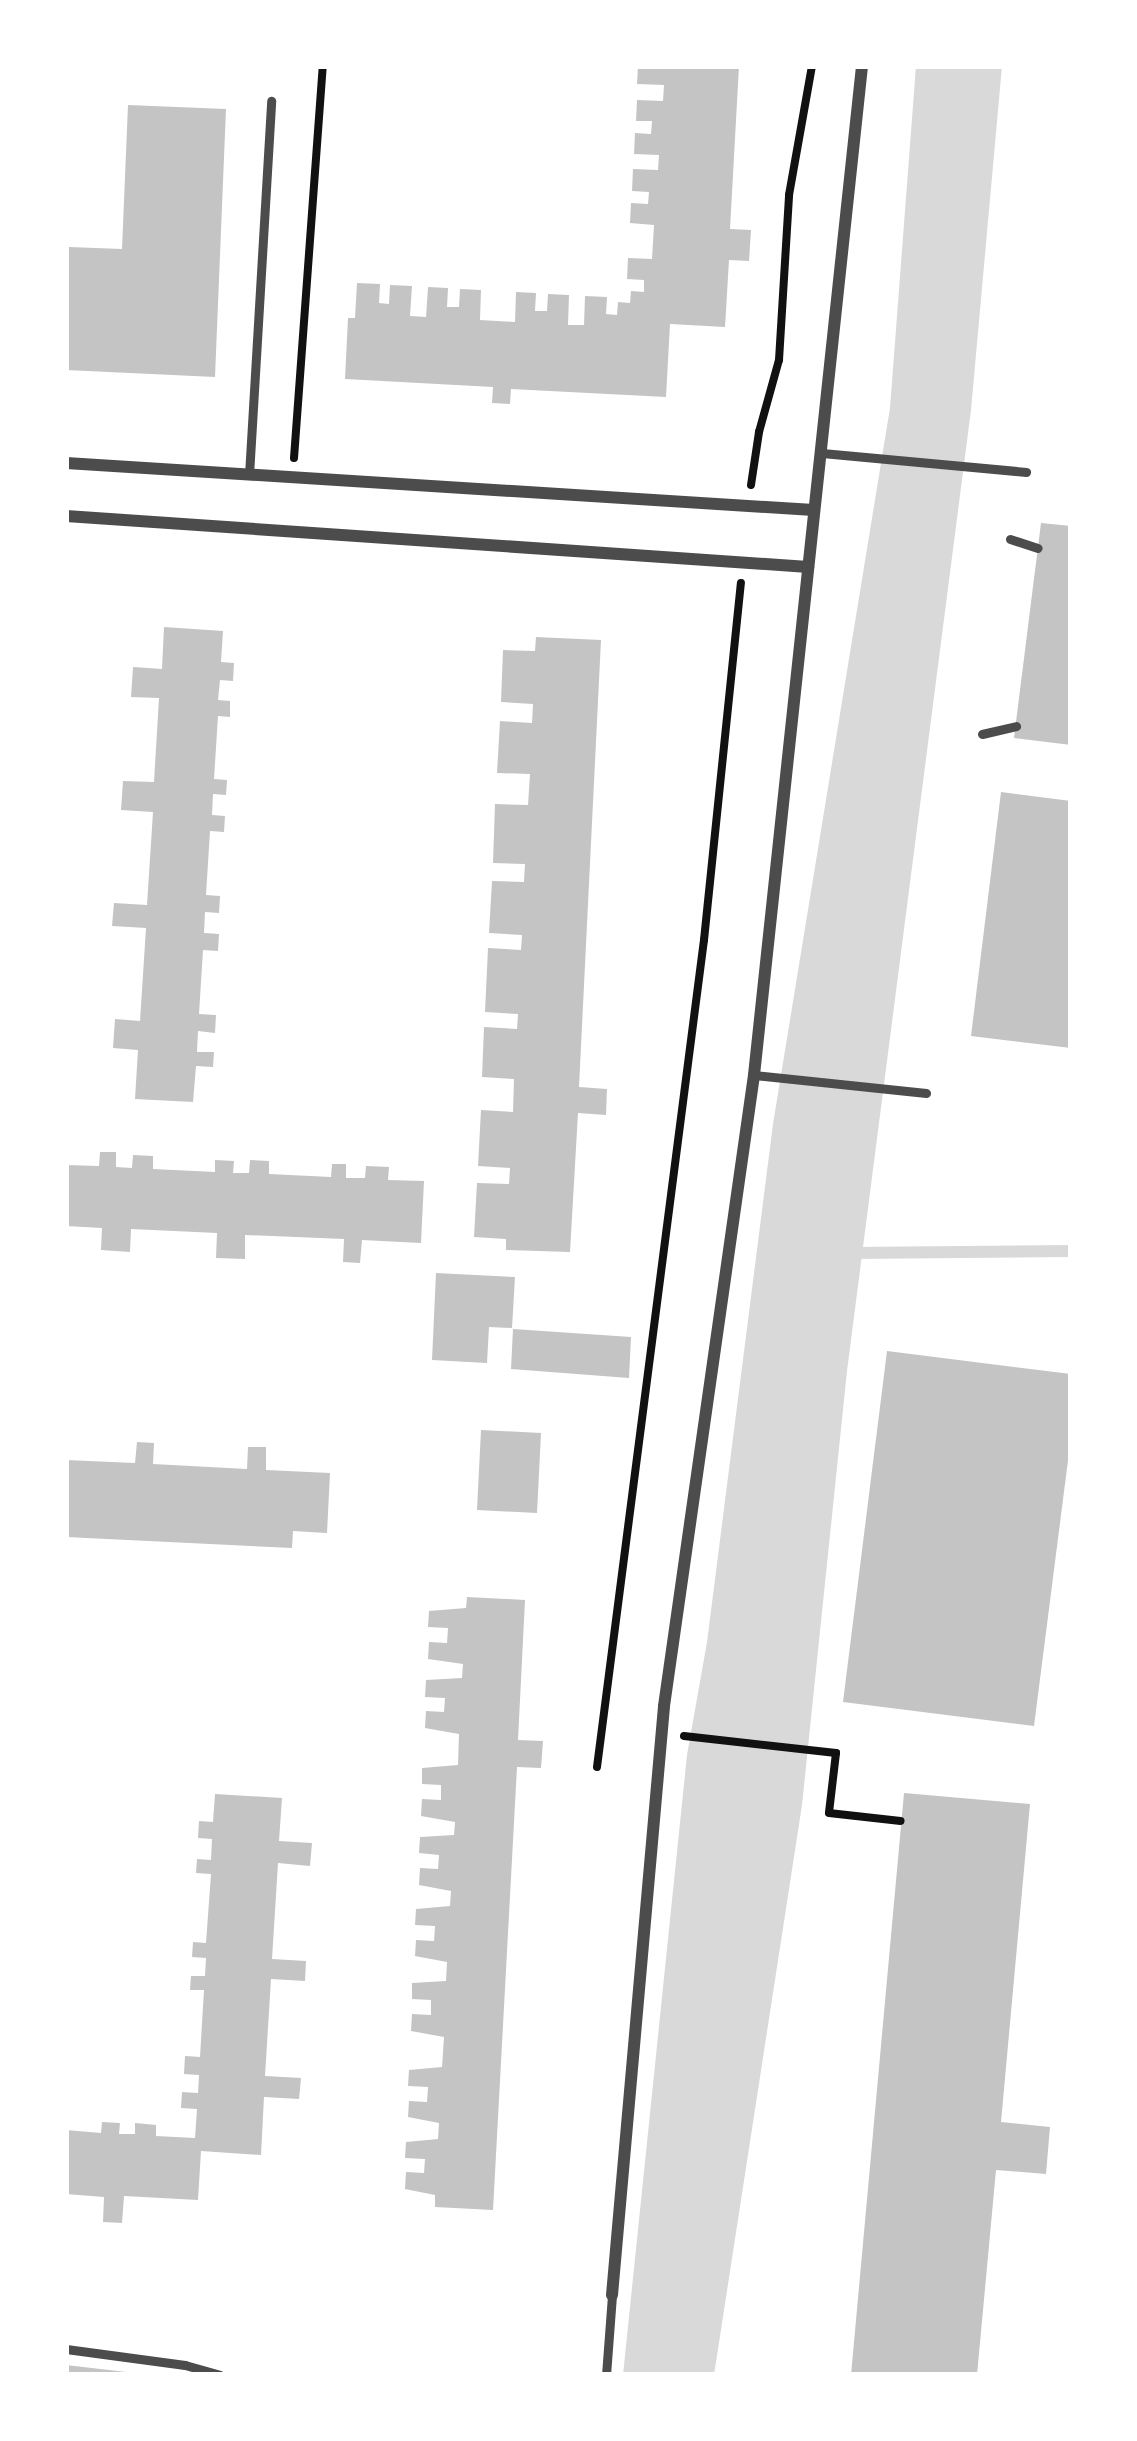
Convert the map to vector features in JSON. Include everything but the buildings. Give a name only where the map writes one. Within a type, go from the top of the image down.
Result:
[{"type":"street","points":[[612,2295],[664,1706],[754,1075],[862,66]]},
{"type":"street","points":[[66,464],[814,510]]},
{"type":"street","points":[[66,516],[808,567]]},
{"type":"lane","points":[[249,475],[272,101]]},
{"type":"lane","points":[[822,453],[1026,472]]},
{"type":"lane","points":[[1010,538],[1038,548]]},
{"type":"lane","points":[[982,734],[1016,726]]},
{"type":"lane","points":[[754,1075],[926,1093]]},
{"type":"lane","points":[[606,2375],[612,2295]]},
{"type":"lane","points":[[66,2349],[185,2365],[220,2375]]},
{"type":"path","points":[[293,478],[323,66]]},
{"type":"path","points":[[748,506],[759,432],[779,360],[789,195],[812,66]]},
{"type":"path","points":[[597,1767],[704,940],[742,562]]},
{"type":"path","points":[[684,1736],[836,1753],[829,1813],[901,1821]]},
{"type":"shaded area","points":[[916,66],[1002,66],[971,410],[847,1371],[802,1805],[714,2375],[623,2375],[687,1755],[707,1642],[773,1124],[890,408]]},
{"type":"waterway","points":[[850,1253],[1071,1251]]}]
